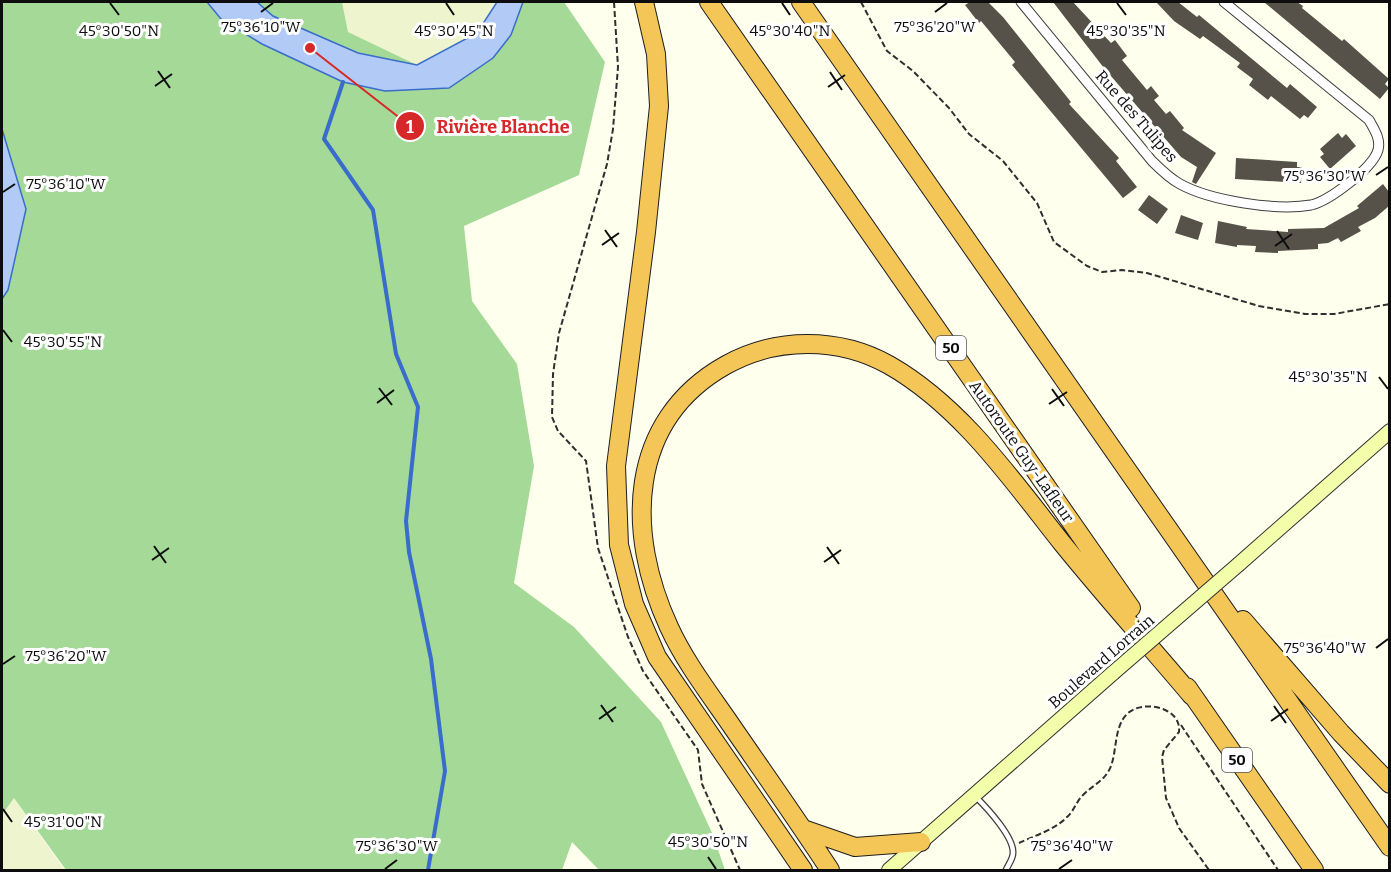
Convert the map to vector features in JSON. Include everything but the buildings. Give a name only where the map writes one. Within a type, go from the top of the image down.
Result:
[{"type":"highway","points":[[644,2],[656,54],[659,106],[616,466],[619,545],[634,604],[657,657],[803,870]]},
{"type":"highway","name":"Autoroute Guy-Lafleur","points":[[709,2],[1314,870]]},
{"type":"highway","points":[[801,2],[1389,847]]},
{"type":"highway","points":[[830,870],[696,674],[674,638],[650,574],[641,526],[641,496],[645,467],[653,446],[669,417],[682,400],[727,364],[758,351],[805,344],[847,348],[880,360],[919,386],[962,424],[1000,466],[1192,696]]},
{"type":"highway","points":[[1179,546],[1341,733],[1389,784]]},
{"type":"highway","points":[[803,829],[855,847],[921,842]]},
{"type":"main road","name":"Boulevard Lorrain","points":[[1338,480],[1389,431]]},
{"type":"main road","name":"Boulevard Lorrain","points":[[889,870],[1239,564],[1389,439]]},
{"type":"street","name":"Rue des Tulipes","points":[[1021,2],[1152,161],[1171,178],[1204,194],[1232,200],[1287,206],[1320,202],[1369,164],[1378,150],[1377,134],[1369,120],[1224,2]]},
{"type":"lane","points":[[975,795],[999,823],[1012,846],[1012,858],[1006,870]]},
{"type":"path","points":[[861,2],[887,51],[913,71],[950,108],[969,134],[1003,161],[1037,203],[1054,242],[1087,266],[1102,272],[1122,270],[1147,273],[1260,306],[1305,315],[1334,314],[1389,304]]},
{"type":"path","points":[[1012,846],[1066,819],[1077,801],[1104,778],[1114,756],[1121,724],[1129,712],[1144,707],[1163,709],[1171,713],[1278,870]]},
{"type":"path","points":[[1179,723],[1179,732],[1164,750],[1162,757],[1166,798],[1179,828],[1209,870]]},
{"type":"green space","points":[[2,2],[342,2],[348,32],[417,65],[477,33],[497,2],[564,2],[605,62],[579,175],[464,226],[472,301],[517,364],[534,466],[514,583],[574,627],[661,722],[713,835],[725,870],[599,870],[572,842],[562,870],[66,870],[14,798],[2,815]]},
{"type":"green space","points":[[342,2],[497,2],[477,33],[417,65],[348,32]]},
{"type":"green space","points":[[14,798],[66,870],[2,870],[2,815]]},
{"type":"water","points":[[207,2],[257,2],[273,16],[358,53],[417,65],[477,33],[497,2],[523,2],[511,35],[493,58],[449,88],[385,91],[343,82],[262,44],[221,19]]},
{"type":"water","points":[[2,129],[26,209],[8,290],[2,299]]},
{"type":"waterway","points":[[343,82],[324,139],[373,210],[396,354],[418,407],[406,521],[409,552],[431,659],[445,771],[428,870]]},
{"type":"place","name":"Rivière Blanche","points":[[310,48]]}]
